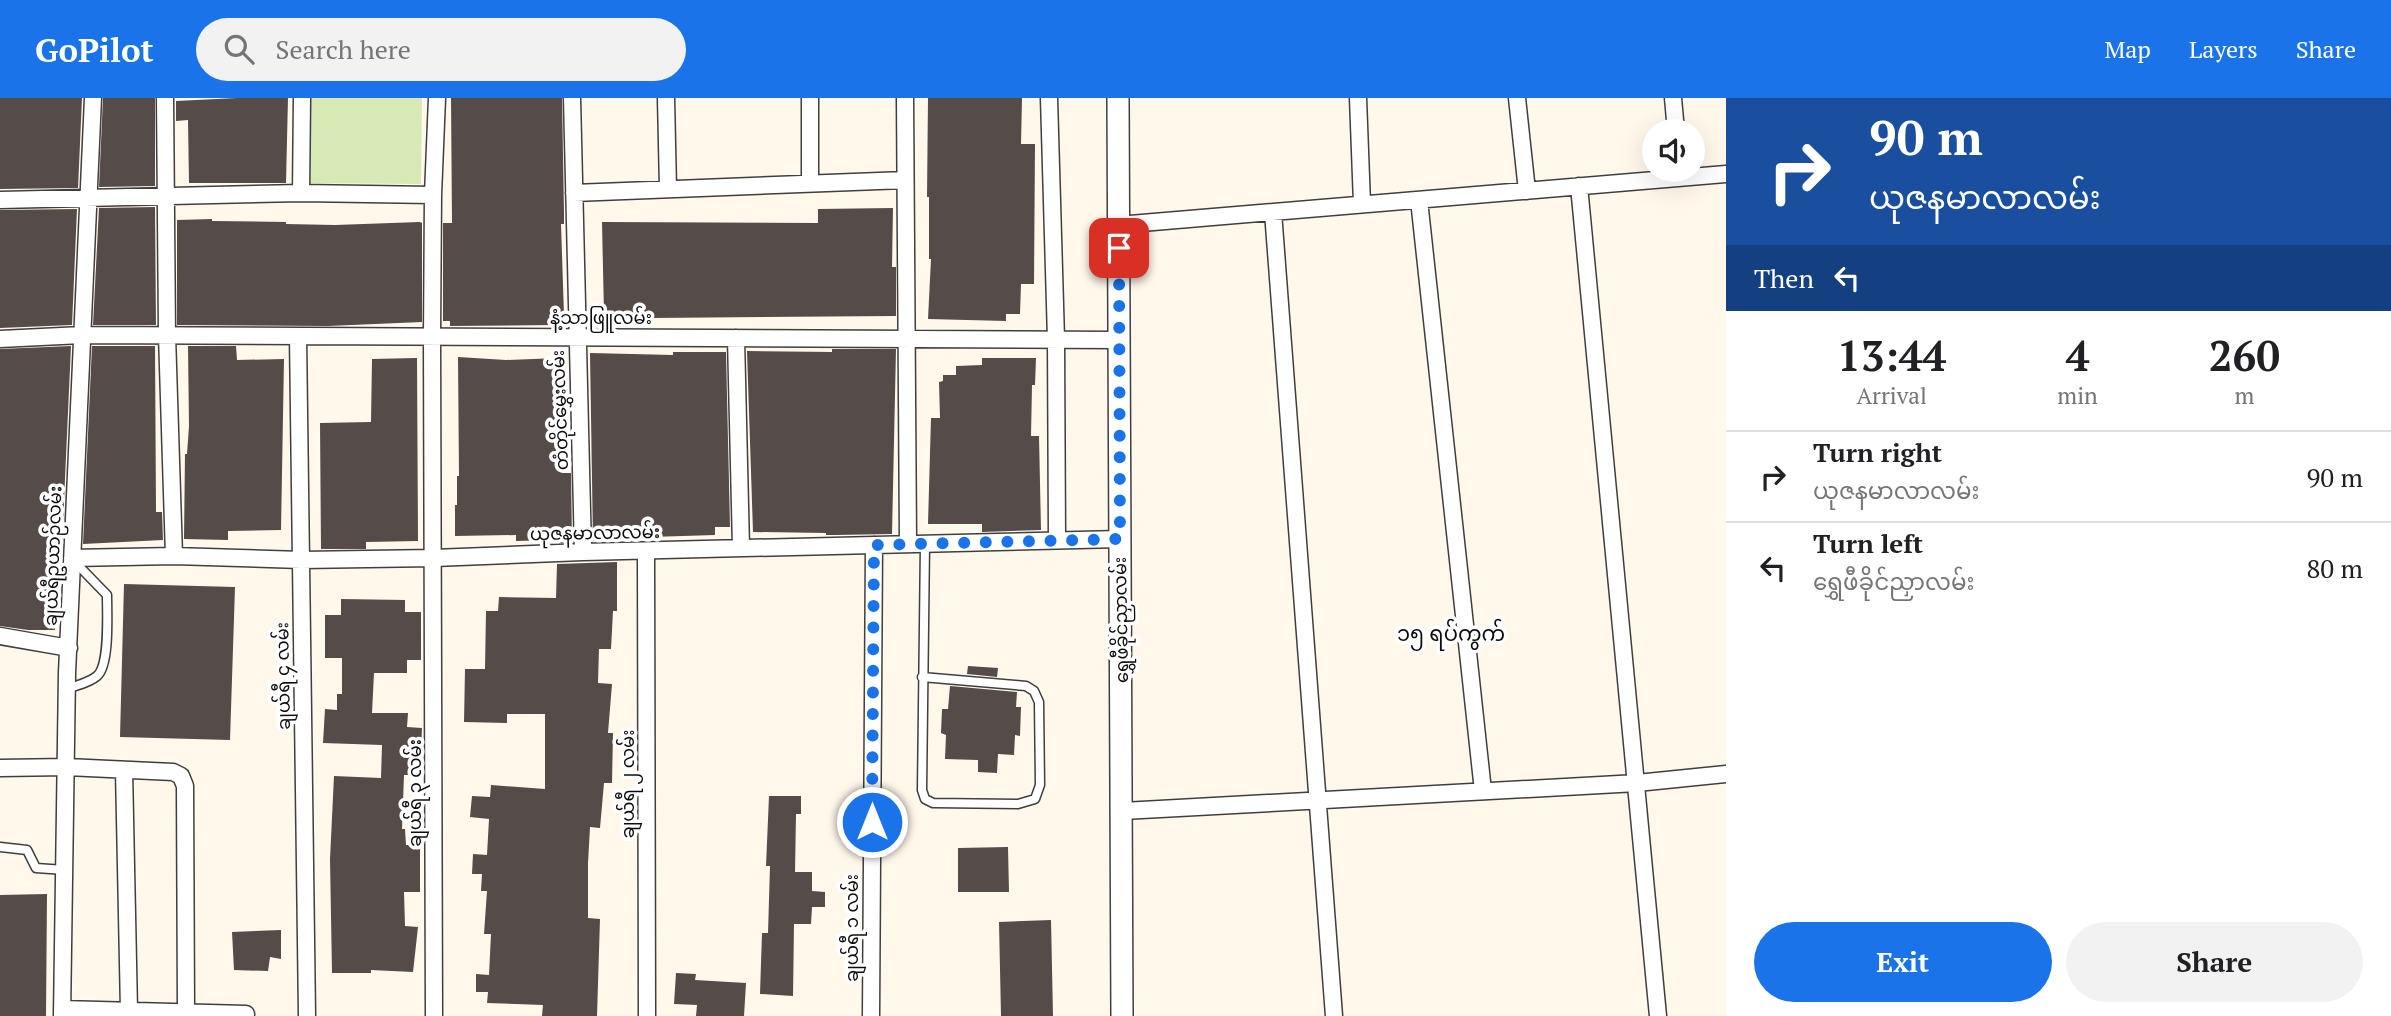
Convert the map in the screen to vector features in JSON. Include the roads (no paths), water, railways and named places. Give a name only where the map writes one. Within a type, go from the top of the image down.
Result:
[{"type":"street","name":"ချယ်ရီဥယာဉ်လမ်း","points":[[62,1013],[67,689],[93,98]]},
{"type":"street","points":[[165,98],[167,335],[174,556]]},
{"type":"street","points":[[300,193],[302,98]]},
{"type":"street","points":[[434,564],[432,337],[437,98]]},
{"type":"street","name":"တံတိုင်မွှေးလမ်း","points":[[572,98],[583,552]]},
{"type":"street","points":[[666,98],[668,189]]},
{"type":"street","points":[[810,98],[810,183]]},
{"type":"street","points":[[905,98],[908,543]]},
{"type":"street","points":[[1049,98],[1056,339],[1057,539]]},
{"type":"street","name":"ရွှေဖီခိုင်ညှာလမ်း","points":[[1118,98],[1122,1016]]},
{"type":"street","points":[[1358,98],[1362,204]]},
{"type":"street","points":[[1517,98],[1527,191]]},
{"type":"street","points":[[1673,98],[1675,119]]},
{"type":"street","points":[[1705,174],[1726,174]]},
{"type":"street","points":[[1118,225],[1527,191],[1642,178]]},
{"type":"street","points":[[574,193],[905,180]]},
{"type":"street","points":[[1579,186],[1637,783],[1654,1016]]},
{"type":"street","points":[[0,200],[300,193],[433,195]]},
{"type":"street","points":[[1419,200],[1483,791]]},
{"type":"street","points":[[1273,212],[1334,1016]]},
{"type":"street","name":"နံ့သာဖြူလမ်း","points":[[0,339],[167,335],[1119,340]]},
{"type":"street","name":"ချယ်ရီ ၄ လမ်း","points":[[298,336],[306,1016]]},
{"type":"street","points":[[736,338],[741,548]]},
{"type":"street","name":"ယုဇနမာလာလမ်း","points":[[72,558],[174,556],[434,564],[583,552],[1120,539]]},
{"type":"street","name":"ချယ်ရီ ၁ လမ်း","points":[[871,1016],[874,545]]},
{"type":"street","name":"ချယ်ရီ ၂ လမ်း","points":[[646,552],[648,1016]]},
{"type":"street","name":"ချယ်ရီ ၃ လမ်း","points":[[434,564],[434,1016]]},
{"type":"street","points":[[0,636],[69,648]]},
{"type":"street","points":[[0,768],[67,767],[173,772],[181,776],[185,786],[186,1012]]},
{"type":"street","points":[[124,770],[129,1011]]},
{"type":"street","points":[[1123,811],[1637,783],[1726,774]]},
{"type":"street","points":[[62,1013],[129,1011],[246,1014]]},
{"type":"lane","points":[[922,677],[1026,686],[1034,691],[1039,702],[1040,785],[1035,799],[1018,804],[933,803],[925,799],[922,790],[922,677],[925,543]]},
{"type":"lane","points":[[67,689],[98,676],[103,669],[107,629],[107,595],[72,558]]},
{"type":"lane","points":[[0,847],[27,850],[36,869],[65,870]]},
{"type":"district","name":"၁၅ ရပ်ကွက်","points":[[1451,634]]}]
